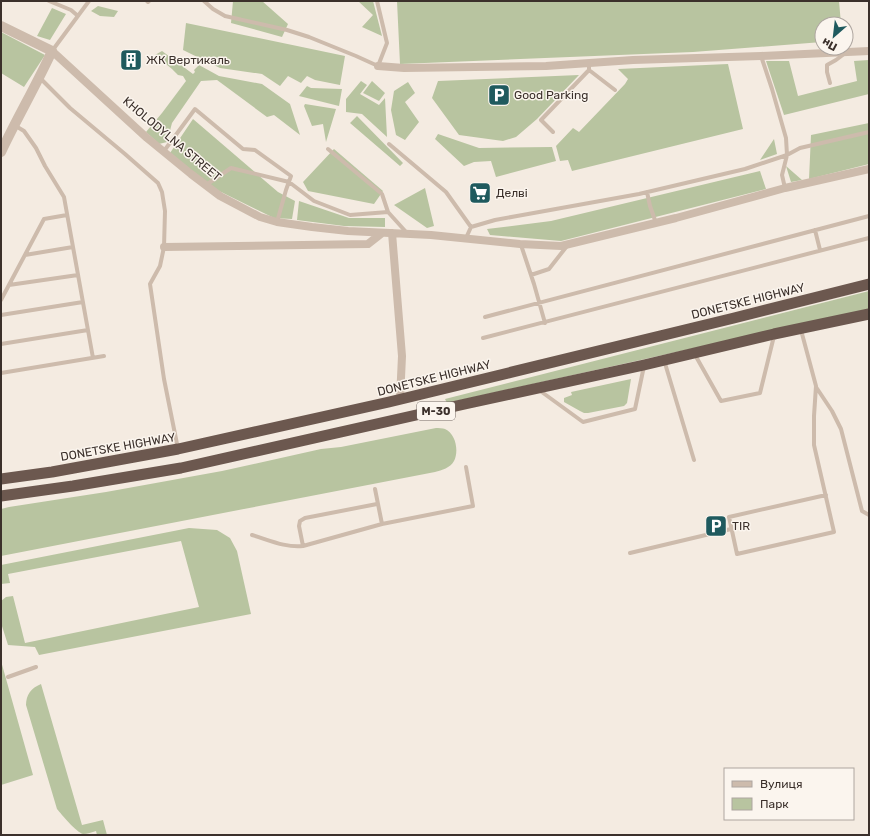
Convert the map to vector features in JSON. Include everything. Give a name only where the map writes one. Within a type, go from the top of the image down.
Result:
[{"type":"highway","name":"DONETSKE HIGHWAY","points":[[1,479],[52,472],[178,449],[400,399],[869,284]]},
{"type":"highway","name":"М-30","points":[[1,496],[182,468],[644,365],[774,334],[869,314]]},
{"type":"street","name":"KHOLODYLNA STREET","points":[[1,26],[52,51],[103,99],[164,152],[220,196],[260,217],[312,228],[431,235],[520,244],[561,246],[656,223],[785,188],[869,169]]},
{"type":"street","points":[[1,152],[40,78],[52,51]]},
{"type":"street","points":[[854,52],[869,51]]},
{"type":"street","points":[[378,66],[404,68],[546,66],[589,67],[633,60],[814,54]]},
{"type":"street","points":[[164,247],[368,244],[382,233]]},
{"type":"street","points":[[392,233],[402,356],[400,399]]},
{"type":"lane","points":[[50,1],[70,10],[78,16]]},
{"type":"lane","points":[[52,51],[89,1]]},
{"type":"lane","points":[[204,1],[213,9],[225,16],[287,30],[309,37],[378,66],[387,43],[377,1]]},
{"type":"lane","points":[[761,56],[786,138],[787,155],[782,175],[785,188]]},
{"type":"lane","points":[[830,83],[827,65],[841,56]]},
{"type":"lane","points":[[553,132],[541,120],[589,67],[615,90]]},
{"type":"lane","points":[[40,78],[70,108],[158,183],[162,192],[165,211],[164,247],[160,266],[150,284],[164,379],[178,449]]},
{"type":"lane","points":[[164,152],[195,109],[243,149],[255,150],[291,176],[278,222]]},
{"type":"lane","points":[[14,125],[24,132],[36,148],[64,197],[93,358]]},
{"type":"lane","points":[[466,238],[471,227],[496,220],[647,192],[745,169],[787,155],[800,148],[869,132]]},
{"type":"lane","points":[[390,144],[446,192],[471,227]]},
{"type":"lane","points":[[328,149],[382,194],[388,212],[408,234]]},
{"type":"lane","points":[[206,185],[231,168],[289,182],[314,201],[350,215],[388,212]]},
{"type":"lane","points":[[647,192],[656,223]]},
{"type":"lane","points":[[1,300],[44,219],[67,215]]},
{"type":"lane","points":[[485,317],[869,216]]},
{"type":"lane","points":[[815,230],[820,250]]},
{"type":"lane","points":[[483,338],[869,238]]},
{"type":"lane","points":[[520,244],[545,323]]},
{"type":"lane","points":[[531,275],[549,269],[568,244]]},
{"type":"lane","points":[[25,255],[73,247]]},
{"type":"lane","points":[[9,285],[78,274]]},
{"type":"lane","points":[[1,315],[82,302]]},
{"type":"lane","points":[[801,329],[816,386],[841,428],[862,511],[869,515]]},
{"type":"lane","points":[[1,344],[88,330]]},
{"type":"lane","points":[[694,353],[720,402],[760,393],[774,334]]},
{"type":"lane","points":[[1,372],[104,356]]},
{"type":"lane","points":[[664,360],[694,460]]},
{"type":"lane","points":[[537,388],[583,422],[635,409],[644,365]]},
{"type":"lane","points":[[816,386],[814,445],[826,495],[834,532],[737,554],[728,517],[826,495]]},
{"type":"lane","points":[[252,535],[286,546],[303,546],[382,524],[473,506],[466,466]]},
{"type":"lane","points":[[375,489],[382,524]]},
{"type":"lane","points":[[303,546],[299,526],[300,521],[305,518],[378,504]]},
{"type":"lane","points":[[630,553],[731,529]]},
{"type":"lane","points":[[8,677],[36,667]]},
{"type":"green space","points":[[233,1],[262,1],[288,24],[282,37],[231,23]]},
{"type":"green space","points":[[358,1],[373,1],[382,36],[362,27],[373,15]]},
{"type":"green space","points":[[397,1],[839,1],[840,16],[814,16],[814,43],[693,52],[400,64]]},
{"type":"green space","points":[[98,6],[118,11],[114,17],[100,16],[91,11]]},
{"type":"green space","points":[[52,8],[66,14],[50,40],[37,36]]},
{"type":"green space","points":[[186,23],[345,56],[340,85],[315,80],[307,76],[301,83],[288,76],[280,86],[262,74],[220,68],[183,50]]},
{"type":"green space","points":[[1,32],[45,55],[24,87],[1,73]]},
{"type":"green space","points":[[162,51],[193,74],[195,72],[194,70],[199,65],[219,76],[262,84],[290,104],[300,135],[274,115],[267,117],[217,80],[201,81],[172,123],[167,142],[159,144],[146,132],[186,81],[183,76],[178,75],[155,55]]},
{"type":"green space","points":[[869,60],[869,94],[784,115],[766,61],[789,61],[798,96],[857,81],[854,61]]},
{"type":"green space","points":[[728,64],[743,129],[572,171],[568,160],[560,161],[556,146],[573,128],[579,132],[625,84],[628,79],[618,69]]},
{"type":"green space","name":"Good Parking","points":[[579,75],[537,119],[516,137],[503,141],[459,135],[432,98],[438,81]]},
{"type":"green space","points":[[361,81],[367,85],[360,94],[379,105],[385,98],[387,137],[362,114],[346,112],[346,99]]},
{"type":"green space","points":[[372,81],[385,93],[379,101],[363,93]]},
{"type":"green space","points":[[408,82],[415,93],[405,102],[419,122],[405,140],[396,135],[391,110],[394,91]]},
{"type":"green space","points":[[307,86],[311,88],[342,89],[339,106],[299,96]]},
{"type":"green space","points":[[305,104],[336,109],[326,142],[323,124],[312,126],[304,106]]},
{"type":"green space","points":[[357,116],[403,163],[400,166],[350,123]]},
{"type":"green space","points":[[193,119],[278,192],[295,201],[292,219],[274,218],[213,188],[170,153]]},
{"type":"green space","points":[[869,123],[869,164],[809,179],[811,135]]},
{"type":"green space","points":[[438,134],[479,148],[552,147],[556,161],[496,177],[491,161],[474,162],[464,166],[435,139]]},
{"type":"green space","points":[[774,139],[777,154],[760,160]]},
{"type":"green space","points":[[334,149],[383,191],[374,204],[308,191],[303,182]]},
{"type":"green space","points":[[786,166],[802,180],[791,182]]},
{"type":"green space","points":[[760,171],[766,189],[561,241],[490,235],[487,229],[551,221]]},
{"type":"green space","points":[[425,188],[434,226],[427,228],[394,205]]},
{"type":"green space","points":[[299,201],[349,218],[385,218],[385,227],[344,226],[297,220]]},
{"type":"green space","points":[[869,291],[869,309],[447,403],[445,399]]},
{"type":"green space","points":[[631,379],[627,403],[624,406],[584,413],[564,402],[564,398],[572,395],[571,392]]},
{"type":"green space","points":[[436,428],[449,431],[456,443],[456,457],[454,461],[446,468],[438,471],[1,556],[1,509],[222,471],[321,449],[341,447]]},
{"type":"green space","points":[[189,528],[217,530],[230,538],[237,551],[251,614],[39,655],[35,647],[8,645],[1,623],[1,601],[6,597],[13,596],[25,643],[199,607],[181,541],[8,574],[10,583],[1,584],[1,565]]},
{"type":"green space","points":[[1,661],[33,775],[1,785]]},
{"type":"green space","points":[[41,684],[82,825],[103,820],[107,835],[97,835],[96,831],[85,834],[80,833],[57,809],[26,705],[30,692]]},
{"type":"place","name":"ЖК Вертикаль","points":[[131,60]]},
{"type":"place","name":"Good Parking","points":[[499,95]]},
{"type":"place","name":"Делві","points":[[480,193]]},
{"type":"place","name":"TIR","points":[[716,526]]}]
